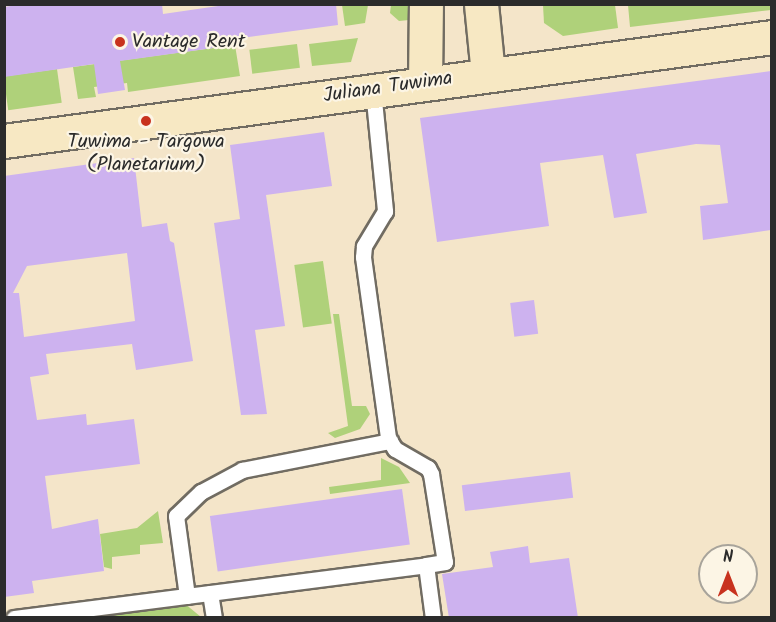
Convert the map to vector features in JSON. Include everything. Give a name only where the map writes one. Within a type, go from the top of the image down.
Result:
[{"type":"street","points":[[425,83],[426,4]]},
{"type":"street","points":[[481,4],[488,74]]},
{"type":"street","name":"Juliana Tuwima","points":[[4,141],[771,37]]},
{"type":"lane","points":[[14,618],[445,562],[431,474],[390,441],[363,257],[364,246],[386,211],[373,90]]},
{"type":"lane","points":[[187,596],[177,516],[201,492],[242,470],[390,441]]},
{"type":"lane","points":[[426,565],[434,618]]},
{"type":"lane","points":[[210,593],[214,618]]},
{"type":"green space","points":[[771,4],[771,10],[630,27],[628,5]]},
{"type":"green space","points":[[342,5],[368,5],[365,23],[345,26]]},
{"type":"green space","points":[[391,5],[409,5],[409,20],[399,21],[390,13]]},
{"type":"green space","points":[[543,5],[615,5],[618,28],[563,36],[544,23]]},
{"type":"green space","points":[[358,38],[351,62],[312,66],[309,44]]},
{"type":"green space","points":[[297,44],[300,68],[252,74],[249,50]]},
{"type":"green space","points":[[235,45],[240,76],[128,92],[127,83],[94,87],[96,97],[78,99],[73,67]]},
{"type":"green space","points":[[57,69],[62,103],[8,110],[4,76]]},
{"type":"green space","points":[[323,261],[332,323],[303,327],[294,265]]},
{"type":"green space","points":[[333,314],[339,314],[352,406],[366,406],[370,414],[360,429],[335,438],[328,433],[348,426]]},
{"type":"green space","points":[[381,458],[399,467],[410,483],[330,494],[329,487],[381,480]]},
{"type":"green space","points":[[158,511],[163,543],[140,545],[140,554],[112,557],[112,569],[104,567],[100,534],[137,528]]},
{"type":"green space","points":[[184,603],[201,617],[93,617]]},
{"type":"building","name":"Vantage Rent","points":[[24,4],[162,4],[163,14],[232,4],[336,4],[338,25],[234,39],[235,45],[120,61],[125,90],[98,94],[94,64],[4,77],[4,7]]},
{"type":"building","points":[[771,71],[771,230],[703,240],[700,206],[728,203],[720,145],[696,144],[636,154],[647,213],[614,218],[603,155],[540,163],[549,226],[437,242],[420,118]]},
{"type":"building","points":[[324,132],[332,186],[266,195],[285,326],[255,330],[267,414],[241,415],[214,223],[240,219],[230,145]]},
{"type":"building","points":[[134,158],[142,227],[167,223],[170,241],[174,243],[193,361],[136,370],[132,344],[46,354],[49,374],[30,377],[37,420],[86,414],[87,425],[134,419],[140,464],[45,476],[52,529],[98,519],[104,571],[32,581],[34,593],[4,597],[4,176]],"holes":[[[127,253],[135,321],[24,337],[19,293],[13,293],[27,266]]]},
{"type":"building","points":[[534,300],[538,334],[514,337],[510,303]]},
{"type":"building","points":[[570,472],[573,498],[465,511],[462,485]]},
{"type":"building","points":[[402,489],[410,544],[218,571],[210,516]]},
{"type":"building","points":[[528,546],[530,563],[569,558],[578,618],[449,618],[442,574],[493,567],[490,552]]},
{"type":"place","name":"Vantage Rent","points":[[120,42]]},
{"type":"place","name":"Tuwima - Targowa (Planetarium)","points":[[146,121]]}]
